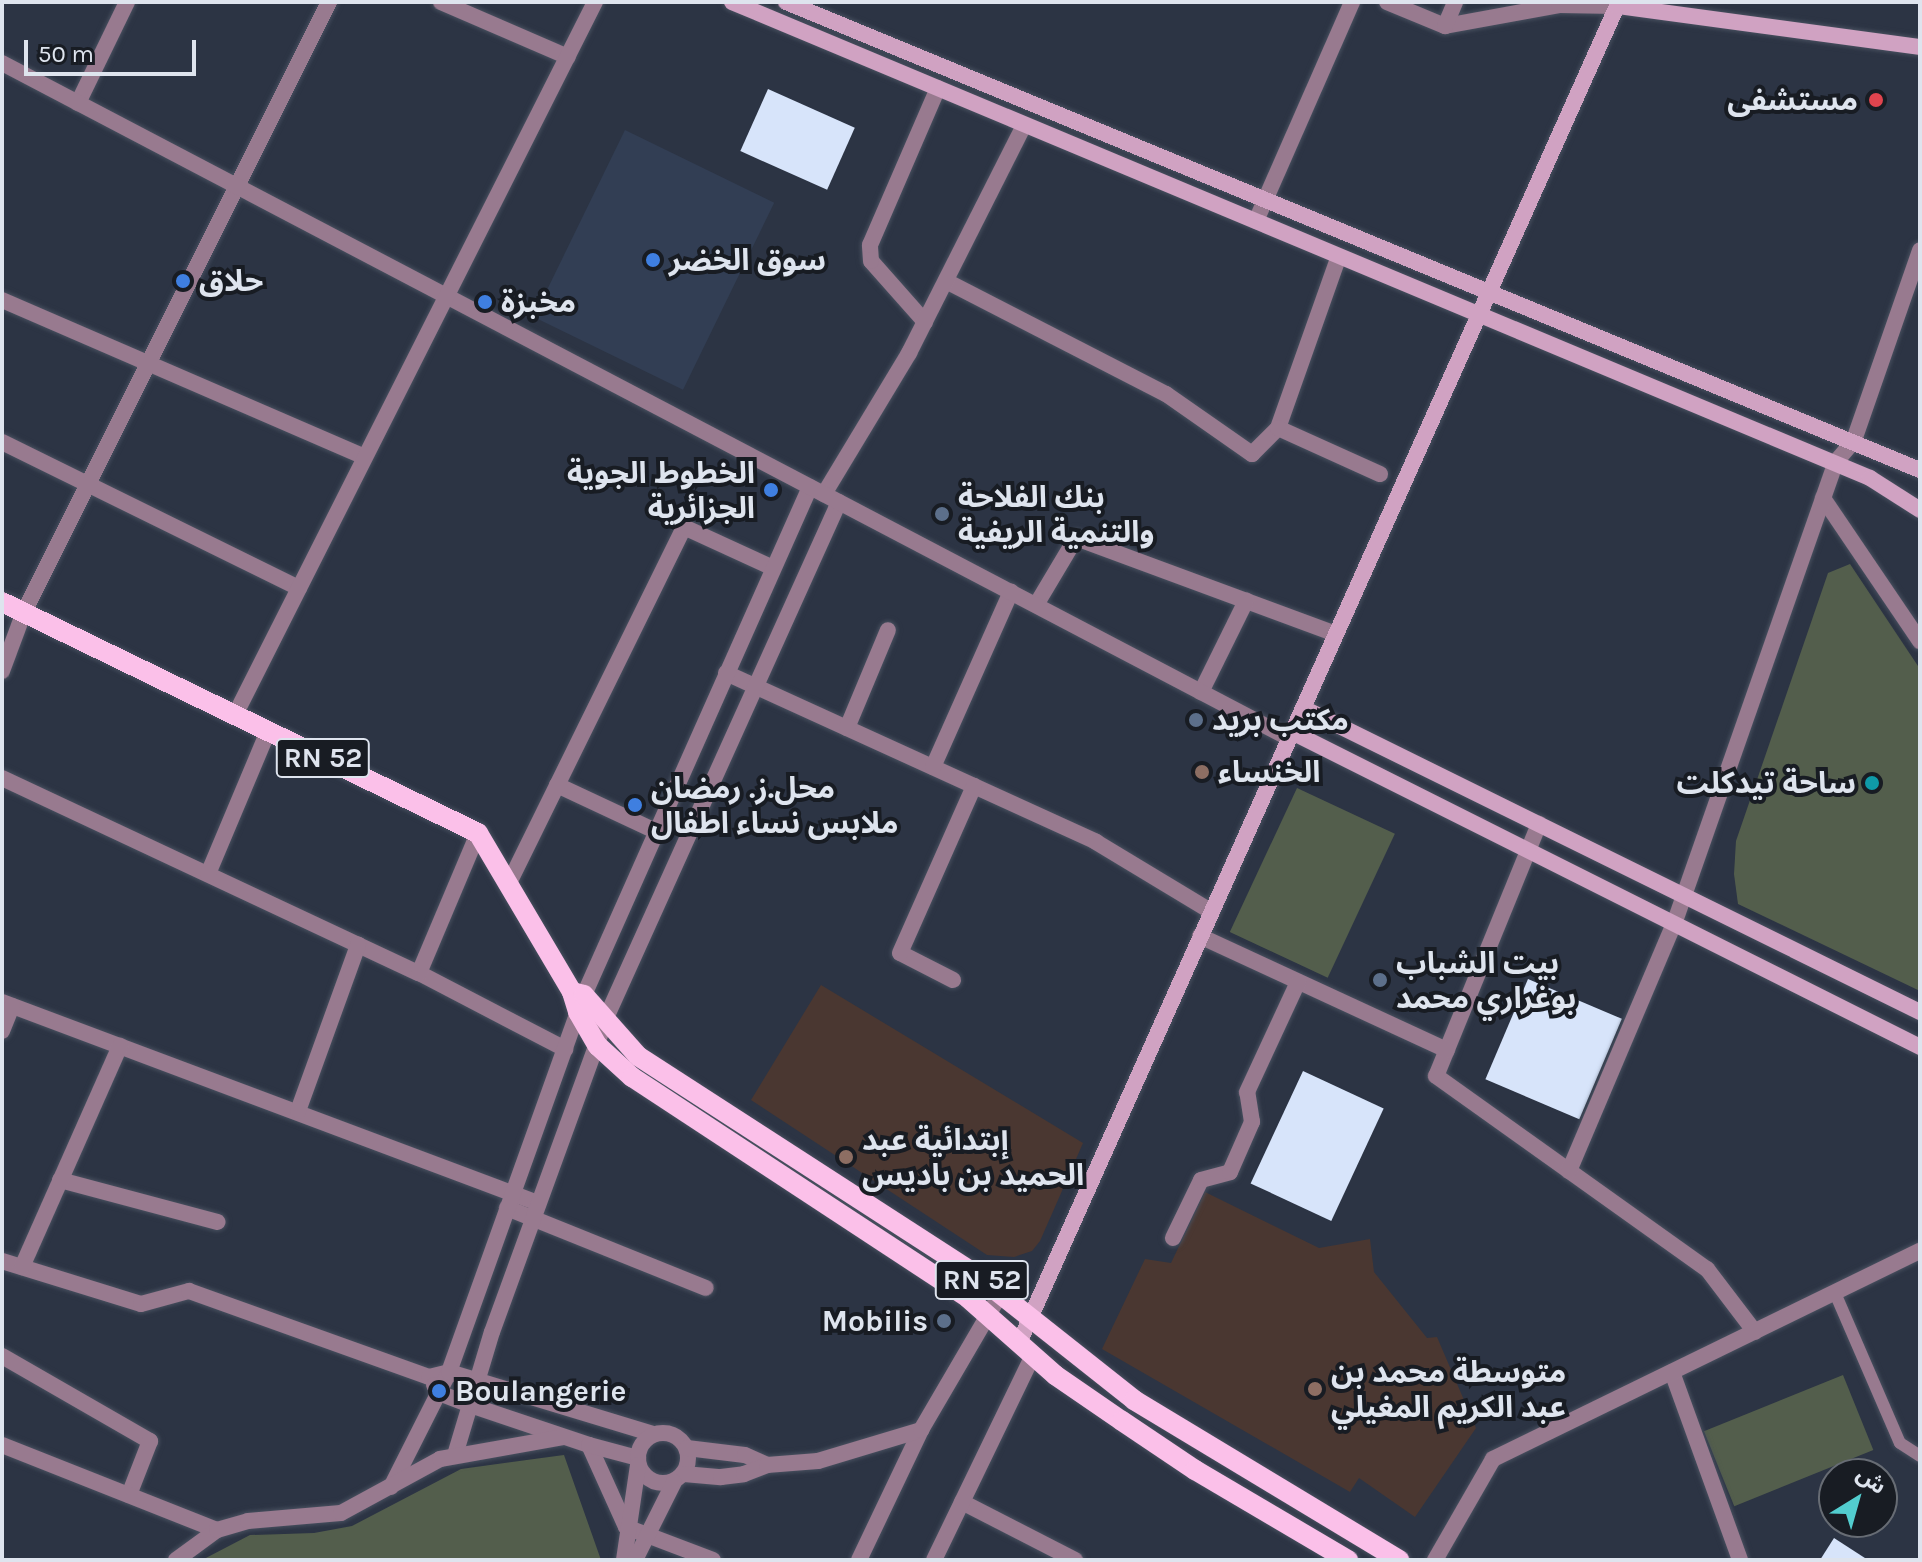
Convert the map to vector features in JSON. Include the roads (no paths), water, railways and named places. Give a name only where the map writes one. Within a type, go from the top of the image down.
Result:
[{"type":"main road","points":[[732,2],[1835,463],[1870,478],[1920,510]]},
{"type":"main road","points":[[786,2],[1854,440],[1920,470]]},
{"type":"main road","points":[[1026,1349],[1029,1319],[1617,4],[1920,47]]},
{"type":"main road","name":"RN 52","points":[[2,602],[478,833],[578,1000],[598,1046],[632,1077],[968,1298],[1055,1375],[1195,1470],[1348,1560]]},
{"type":"main road","points":[[1303,708],[1920,1012]]},
{"type":"main road","points":[[1290,735],[1920,1047]]},
{"type":"main road","name":"RN 52","points":[[578,1000],[606,1018],[638,1056],[979,1277],[1134,1400],[1210,1449],[1399,1560]]},
{"type":"street","points":[[78,103],[127,2]]},
{"type":"street","points":[[2,671],[24,612],[329,2]]},
{"type":"street","points":[[441,2],[568,57]]},
{"type":"street","points":[[235,715],[595,2]]},
{"type":"street","points":[[1256,221],[1352,2]]},
{"type":"street","points":[[1387,2],[1445,26],[1559,5],[1617,4]]},
{"type":"street","points":[[1445,26],[1455,2]]},
{"type":"street","points":[[2,63],[1201,692],[1290,735]]},
{"type":"street","points":[[925,322],[871,261],[870,245],[938,88]]},
{"type":"street","points":[[391,1487],[449,1372],[565,1049],[578,1000],[773,568],[817,490],[925,322],[1024,125]]},
{"type":"street","points":[[1569,1171],[1674,924],[1835,463],[1854,440],[1920,250]]},
{"type":"street","points":[[946,281],[1166,394],[1252,454],[1278,428],[1339,256]]},
{"type":"street","points":[[2,300],[365,457]]},
{"type":"street","points":[[1278,428],[1380,474]]},
{"type":"street","points":[[2,442],[299,588]]},
{"type":"street","points":[[1823,498],[1920,641]]},
{"type":"street","points":[[455,1455],[535,1211],[606,1018],[839,502]]},
{"type":"street","points":[[509,883],[684,527],[773,568]]},
{"type":"street","points":[[1036,605],[1076,538],[1336,634]]},
{"type":"street","points":[[933,767],[1011,592]]},
{"type":"street","points":[[1201,692],[1246,601]]},
{"type":"street","points":[[847,728],[888,630]]},
{"type":"street","points":[[726,673],[1096,842],[1212,912]]},
{"type":"street","points":[[208,874],[268,731]]},
{"type":"street","points":[[2,778],[419,973],[565,1049]]},
{"type":"street","points":[[557,785],[655,831]]},
{"type":"street","points":[[953,980],[900,953],[974,786]]},
{"type":"street","points":[[1539,824],[1436,1076],[1707,1269],[1755,1332]]},
{"type":"street","points":[[419,973],[478,833]]},
{"type":"street","points":[[1200,936],[1447,1050]]},
{"type":"street","points":[[298,1111],[358,945]]},
{"type":"street","points":[[1173,1238],[1201,1180],[1230,1172],[1252,1122],[1247,1092],[1298,982]]},
{"type":"street","points":[[2,1031],[7,1004],[298,1111],[535,1211],[706,1288]]},
{"type":"street","points":[[22,1267],[120,1046]]},
{"type":"street","points":[[60,1180],[218,1222]]},
{"type":"street","points":[[1435,1560],[1493,1459],[1920,1251]]},
{"type":"street","points":[[2,1261],[141,1304],[189,1291],[429,1377],[449,1372],[653,1434],[666,1433],[679,1438],[687,1448],[689,1460],[635,1560]]},
{"type":"street","points":[[859,1560],[921,1430],[1000,1295]]},
{"type":"street","points":[[934,1560],[962,1502],[1026,1349]]},
{"type":"street","points":[[2,1356],[150,1441],[129,1495]]},
{"type":"street","points":[[1672,1372],[1740,1560]]},
{"type":"street","points":[[429,1377],[439,1393],[638,1462],[646,1477],[659,1484],[679,1478],[744,1474],[767,1465],[818,1461],[921,1430]]},
{"type":"street","points":[[624,1560],[626,1527],[642,1444],[653,1434]]},
{"type":"street","points":[[176,1560],[217,1530],[248,1521],[341,1513],[440,1459],[563,1437]]},
{"type":"street","points":[[2,1445],[217,1530]]},
{"type":"street","points":[[589,1445],[626,1527],[713,1560]]},
{"type":"street","points":[[687,1448],[745,1455],[767,1465]]},
{"type":"street","points":[[962,1502],[1075,1560]]},
{"type":"lane","points":[[1835,1293],[1900,1443],[1920,1456]]},
{"type":"place","name":"مستشفى","points":[[1876,100]]},
{"type":"place","name":"سوق الخضر","points":[[653,260]]},
{"type":"place","name":"حلاق","points":[[183,281]]},
{"type":"place","name":"مخبزة","points":[[485,302]]},
{"type":"place","name":"الخطوط الجوية الجزائرية","points":[[771,490]]},
{"type":"place","name":"بنك الفلاحة والتنمية الريفية","points":[[942,514]]},
{"type":"place","name":"مكتب بريد","points":[[1196,720]]},
{"type":"place","name":"الخنساء","points":[[1202,772]]},
{"type":"place","name":"ساحة تيدكلت","points":[[1872,783]]},
{"type":"place","name":"محل.ز. رمضان ملابس نساء اطفال","points":[[635,805]]},
{"type":"place","name":"بيت الشباب بوغراري محمد","points":[[1380,980]]},
{"type":"place","name":"إبتدائية عبد الحميد بن باديس","points":[[846,1157]]},
{"type":"place","name":"Mobilis","points":[[944,1321]]},
{"type":"place","name":"متوسطة محمد بن عبد الكريم المغيلي","points":[[1315,1389]]},
{"type":"place","name":"Boulangerie","points":[[439,1391]]}]
